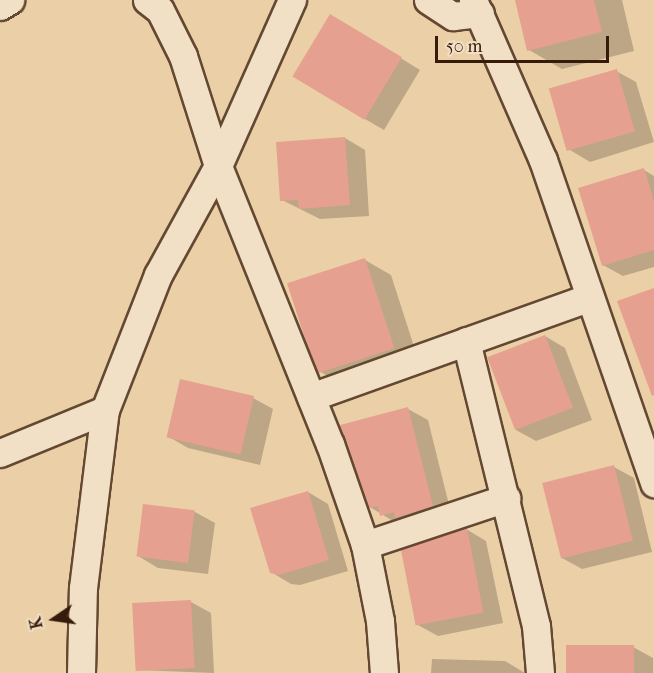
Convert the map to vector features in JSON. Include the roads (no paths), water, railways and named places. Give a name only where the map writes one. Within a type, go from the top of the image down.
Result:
[{"type":"street","points":[[0,6],[10,0]]},
{"type":"street","points":[[147,0],[160,10],[183,56],[218,166],[264,273],[365,545],[380,621],[384,673]]},
{"type":"street","points":[[81,673],[83,588],[105,410],[158,275],[218,166],[292,0]]},
{"type":"street","points":[[428,0],[453,16],[477,7],[543,160],[654,483]]},
{"type":"street","points":[[311,397],[590,297]]},
{"type":"street","points":[[466,341],[536,626],[540,673]]},
{"type":"street","points":[[0,453],[105,410]]},
{"type":"street","points":[[365,545],[506,498]]}]
